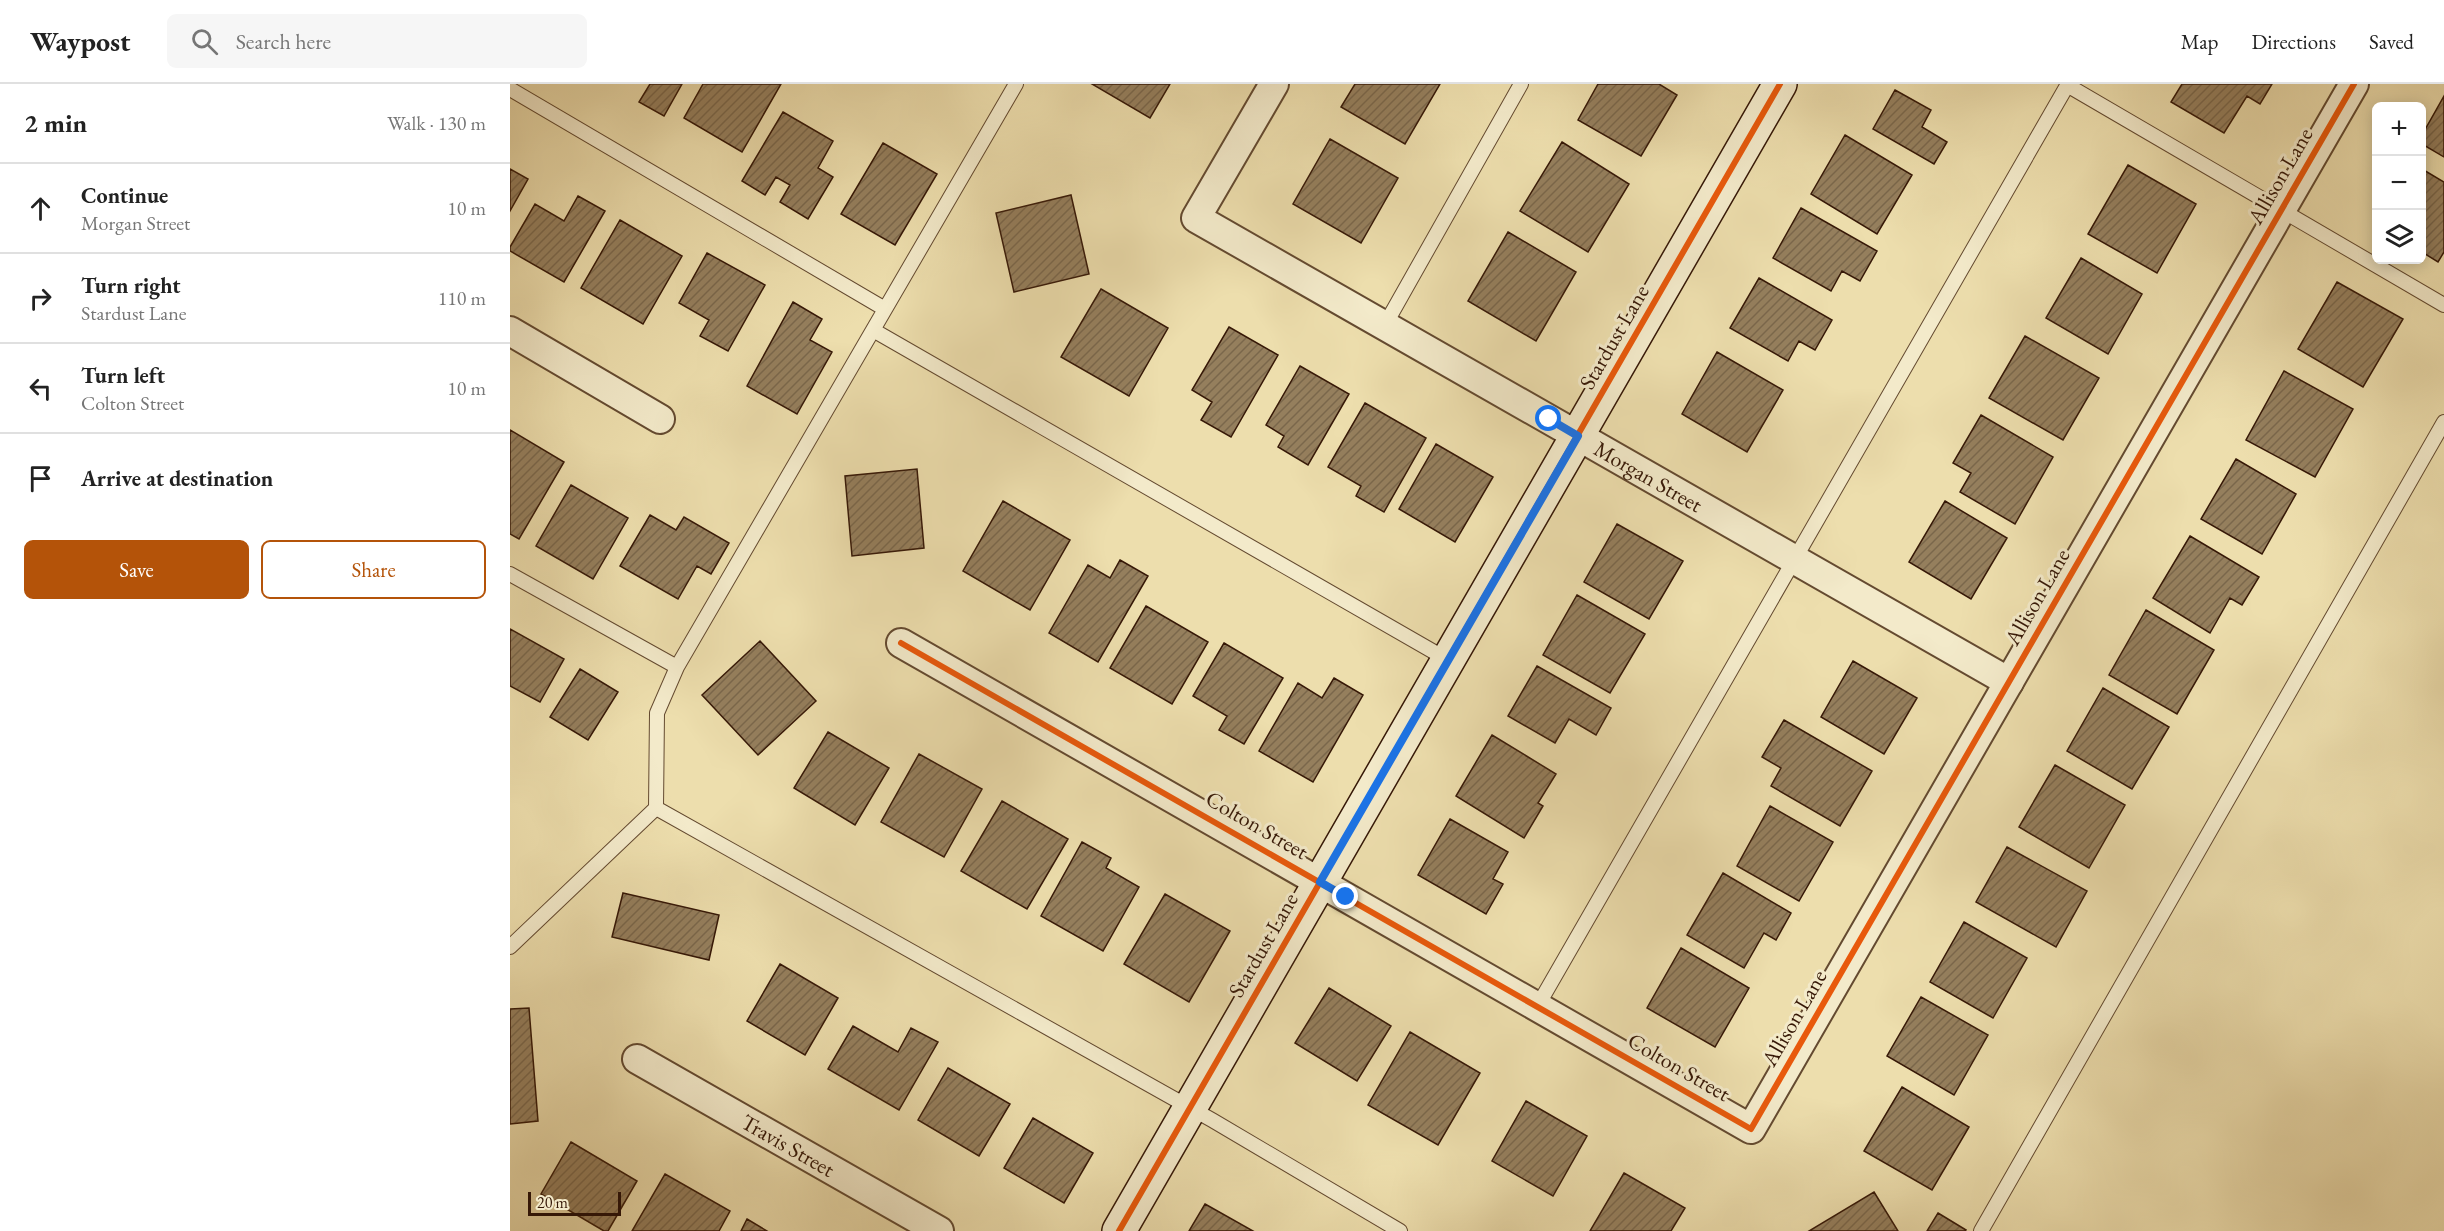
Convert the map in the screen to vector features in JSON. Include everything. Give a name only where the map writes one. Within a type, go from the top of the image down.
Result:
[{"type":"street","name":"Morgan Street","points":[[1274,84],[1196,218],[2009,682]]},
{"type":"street","name":"Stardust Lane","points":[[1119,1231],[1780,84]]},
{"type":"street","name":"Allison Lane","points":[[1751,1129],[2354,84]]},
{"type":"street","points":[[510,331],[660,419]]},
{"type":"street","name":"Colton Street","points":[[900,643],[1751,1129]]},
{"type":"street","name":"Travis Street","points":[[637,1059],[939,1231]]},
{"type":"lane","points":[[510,947],[656,808],[657,713],[677,667],[1016,84]]},
{"type":"lane","points":[[1385,325],[1521,84]]},
{"type":"lane","points":[[1537,1006],[2067,85],[2444,305]]},
{"type":"lane","points":[[510,90],[885,309]]},
{"type":"lane","points":[[873,330],[1448,660]]},
{"type":"lane","points":[[1981,1231],[2444,422]]},
{"type":"lane","points":[[510,574],[677,667]]},
{"type":"lane","points":[[656,808],[1190,1108],[1400,1231]]},
{"type":"building","points":[[650,84],[682,84],[664,116],[639,102]]},
{"type":"building","points":[[703,84],[781,84],[742,152],[684,118]]},
{"type":"building","points":[[1092,84],[1170,84],[1150,118]]},
{"type":"building","points":[[1355,84],[1440,84],[1405,144],[1341,107]]},
{"type":"building","points":[[1598,84],[1659,84],[1677,95],[1641,156],[1578,120]]},
{"type":"building","points":[[2182,84],[2272,84],[2260,104],[2247,96],[2224,133],[2171,102]]},
{"type":"building","points":[[1895,90],[1931,110],[1922,127],[1947,142],[1934,164],[1873,129]]},
{"type":"building","points":[[2444,96],[2444,157],[2426,146],[2426,128]]},
{"type":"building","points":[[783,112],[833,141],[818,168],[833,177],[808,219],[780,202],[790,185],[776,177],[765,195],[742,181]]},
{"type":"building","points":[[1845,135],[1912,175],[1877,234],[1811,194]]},
{"type":"building","points":[[1330,139],[1398,178],[1361,243],[1293,204]]},
{"type":"building","points":[[1562,142],[1629,184],[1588,252],[1520,211]]},
{"type":"building","points":[[883,143],[937,174],[895,245],[841,214]]},
{"type":"building","points":[[2128,165],[2196,204],[2157,273],[2088,234]]},
{"type":"building","points":[[510,169],[528,179],[510,211]]},
{"type":"building","points":[[2426,171],[2444,182],[2444,252],[2438,262],[2426,254]]},
{"type":"building","points":[[1071,195],[1089,274],[1014,292],[996,213]]},
{"type":"building","points":[[578,196],[605,211],[564,282],[510,251],[510,247],[535,204],[564,221]]},
{"type":"building","points":[[1801,208],[1877,251],[1860,281],[1842,271],[1831,291],[1773,258]]},
{"type":"building","points":[[620,220],[682,256],[643,324],[581,288]]},
{"type":"building","points":[[1508,232],[1576,272],[1536,341],[1468,301]]},
{"type":"building","points":[[707,253],[765,285],[728,351],[700,336],[709,320],[679,303]]},
{"type":"building","points":[[2081,258],[2142,294],[2108,354],[2046,318]]},
{"type":"building","points":[[1759,278],[1832,320],[1815,350],[1799,341],[1788,361],[1730,328]]},
{"type":"building","points":[[2337,282],[2403,319],[2363,387],[2298,349]]},
{"type":"building","points":[[1101,289],[1168,328],[1129,396],[1061,357]]},
{"type":"building","points":[[793,302],[822,319],[810,340],[832,352],[797,414],[747,386]]},
{"type":"building","points":[[1229,327],[1278,355],[1231,437],[1201,420],[1212,402],[1192,390]]},
{"type":"building","points":[[2025,336],[2099,378],[2063,440],[1989,398]]},
{"type":"building","points":[[1717,352],[1783,390],[1747,452],[1682,414]]},
{"type":"building","points":[[1300,366],[1349,394],[1308,465],[1278,447],[1284,436],[1266,425]]},
{"type":"building","points":[[2284,371],[2353,409],[2315,477],[2246,440]]},
{"type":"building","points":[[1365,403],[1426,438],[1384,512],[1356,496],[1361,486],[1328,467]]},
{"type":"building","points":[[1981,415],[2053,457],[2015,524],[1960,492],[1971,473],[1953,463]]},
{"type":"building","points":[[510,430],[564,462],[519,539],[510,534]]},
{"type":"building","points":[[1436,444],[1493,477],[1455,542],[1399,509]]},
{"type":"building","points":[[2236,459],[2296,494],[2262,554],[2201,519]]},
{"type":"building","points":[[917,469],[924,548],[852,556],[845,476]]},
{"type":"building","points":[[571,485],[628,518],[593,579],[536,546]]},
{"type":"building","points":[[1003,501],[1070,540],[1030,610],[963,571]]},
{"type":"building","points":[[1945,501],[2007,538],[1971,599],[1909,562]]},
{"type":"building","points":[[650,515],[676,530],[684,517],[729,543],[711,574],[697,566],[678,599],[620,566]]},
{"type":"building","points":[[1617,524],[1683,561],[1649,619],[1584,582]]},
{"type":"building","points":[[2190,536],[2259,577],[2242,605],[2230,598],[2210,633],[2153,598]]},
{"type":"building","points":[[1120,560],[1148,576],[1098,662],[1049,633],[1088,565],[1110,578]]},
{"type":"building","points":[[1577,595],[1645,634],[1610,693],[1543,655]]},
{"type":"building","points":[[1146,606],[1208,642],[1172,704],[1110,668]]},
{"type":"building","points":[[2146,610],[2214,650],[2177,714],[2109,675]]},
{"type":"building","points":[[510,629],[564,659],[540,702],[510,686]]},
{"type":"building","points":[[760,641],[816,701],[758,755],[702,695]]},
{"type":"building","points":[[1224,643],[1283,678],[1244,744],[1219,730],[1227,716],[1193,696]]},
{"type":"building","points":[[1853,661],[1917,698],[1884,754],[1821,717]]},
{"type":"building","points":[[1537,666],[1611,708],[1596,735],[1569,719],[1555,743],[1508,716]]},
{"type":"building","points":[[580,669],[618,692],[588,740],[550,717]]},
{"type":"building","points":[[1334,678],[1363,695],[1313,782],[1259,751],[1298,683],[1322,698]]},
{"type":"building","points":[[2103,688],[2169,727],[2132,789],[2067,751]]},
{"type":"building","points":[[1784,720],[1872,771],[1840,826],[1771,786],[1781,768],[1762,757]]},
{"type":"building","points":[[828,732],[889,768],[855,825],[794,788]]},
{"type":"building","points":[[1492,735],[1556,774],[1538,803],[1543,806],[1524,838],[1456,796]]},
{"type":"building","points":[[919,754],[982,789],[944,857],[881,822]]},
{"type":"building","points":[[2055,765],[2125,805],[2089,868],[2019,827]]},
{"type":"building","points":[[1002,801],[1068,839],[1027,909],[961,871]]},
{"type":"building","points":[[1770,806],[1833,842],[1799,901],[1737,866]]},
{"type":"building","points":[[1450,819],[1508,852],[1493,879],[1503,884],[1486,914],[1418,875]]},
{"type":"building","points":[[1082,842],[1111,858],[1106,868],[1139,887],[1103,951],[1041,916]]},
{"type":"building","points":[[2007,847],[2087,891],[2056,947],[1976,902]]},
{"type":"building","points":[[1723,873],[1791,913],[1776,940],[1764,933],[1744,968],[1687,935]]},
{"type":"building","points":[[623,893],[719,915],[709,960],[612,937]]},
{"type":"building","points":[[1165,894],[1230,931],[1189,1002],[1124,964]]},
{"type":"building","points":[[1964,922],[2027,958],[1993,1018],[1930,982]]},
{"type":"building","points":[[1681,948],[1749,988],[1715,1047],[1647,1008]]},
{"type":"building","points":[[780,964],[838,998],[805,1055],[747,1021]]},
{"type":"building","points":[[1329,988],[1391,1026],[1357,1081],[1295,1043]]},
{"type":"building","points":[[1921,997],[1988,1035],[1954,1095],[1887,1056]]},
{"type":"building","points":[[529,1008],[538,1121],[510,1124],[510,1009]]},
{"type":"building","points":[[853,1026],[898,1052],[911,1028],[938,1042],[899,1110],[828,1069]]},
{"type":"building","points":[[1410,1032],[1480,1073],[1438,1145],[1368,1105]]},
{"type":"building","points":[[948,1068],[1010,1104],[979,1156],[918,1120]]},
{"type":"building","points":[[1902,1087],[1969,1127],[1932,1190],[1864,1151]]},
{"type":"building","points":[[1526,1101],[1587,1136],[1553,1196],[1492,1161]]},
{"type":"building","points":[[1033,1118],[1093,1153],[1064,1203],[1004,1168]]},
{"type":"building","points":[[571,1142],[637,1181],[608,1231],[604,1231],[541,1194]]},
{"type":"building","points":[[1624,1173],[1685,1208],[1671,1231],[1590,1231]]},
{"type":"building","points":[[665,1174],[730,1211],[719,1231],[632,1231]]},
{"type":"building","points":[[1874,1192],[1898,1231],[1809,1231]]},
{"type":"building","points":[[1205,1204],[1253,1231],[1189,1231]]},
{"type":"building","points":[[1938,1213],[1966,1230],[1927,1231]]},
{"type":"building","points":[[747,1219],[767,1231],[741,1231]]},
{"type":"cycle path","points":[[1119,1231],[1780,84]]},
{"type":"cycle path","points":[[901,643],[1751,1129],[2354,84]]},
{"type":"route","points":[[1346,897],[1320,882],[1578,436],[1549,419]]}]
